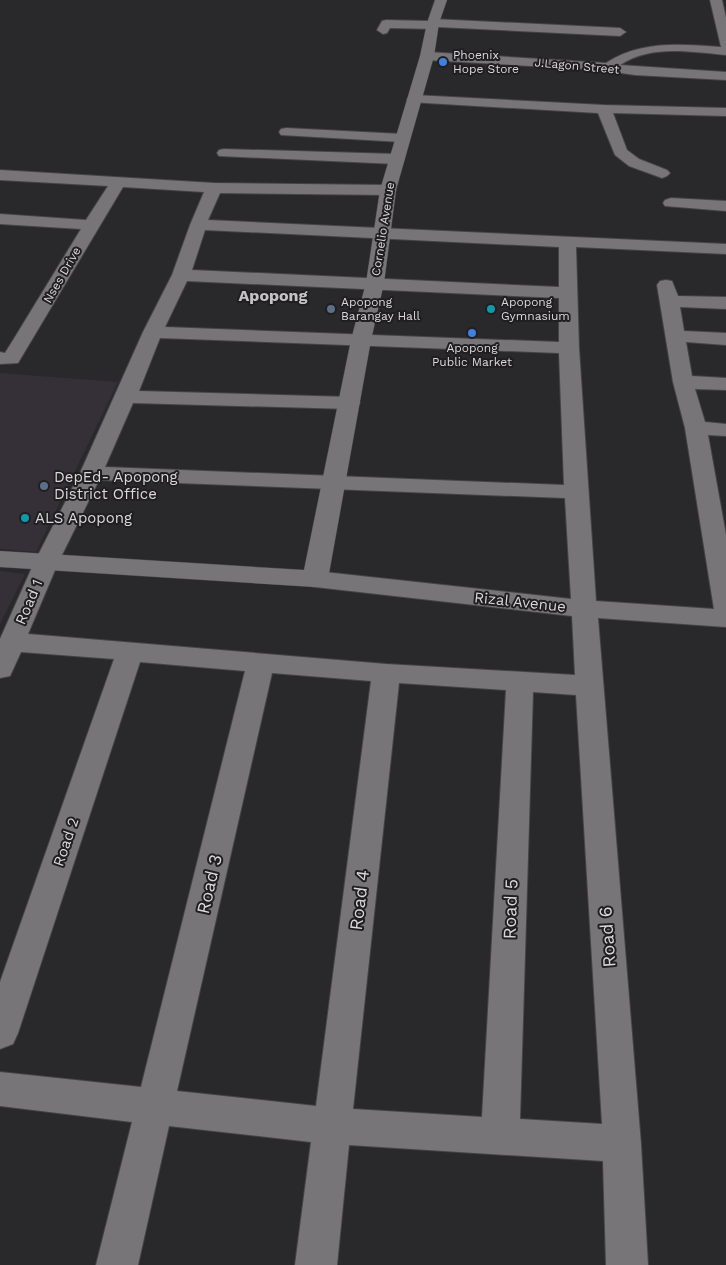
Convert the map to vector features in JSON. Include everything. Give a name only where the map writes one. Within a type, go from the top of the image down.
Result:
[{"type":"street","name":"Cornelio Avenue","points":[[315,579],[336,483],[361,340],[375,283],[388,190],[427,56],[433,24],[441,0]]},
{"type":"street","points":[[716,0],[726,45]]},
{"type":"street","points":[[383,30],[386,24],[433,24],[620,32]]},
{"type":"street","points":[[609,67],[630,54],[645,50],[726,51]]},
{"type":"street","name":"J.Lagon Street","points":[[427,56],[609,67],[718,83]]},
{"type":"street","points":[[414,99],[604,109],[725,112],[718,83]]},
{"type":"street","points":[[604,109],[620,152],[625,158],[662,173]]},
{"type":"street","points":[[286,132],[402,138]]},
{"type":"street","points":[[224,152],[396,159]]},
{"type":"street","points":[[0,175],[214,188],[388,190]]},
{"type":"street","name":"Nses Drive","points":[[0,358],[11,359],[32,327],[90,225],[118,183]]},
{"type":"street","name":"Road 1","points":[[0,669],[46,563],[91,473],[153,332],[181,275],[198,225],[214,188]]},
{"type":"street","points":[[671,204],[726,206]]},
{"type":"street","points":[[0,219],[90,225]]},
{"type":"street","points":[[198,225],[726,249]]},
{"type":"street","name":"Road 6","points":[[567,241],[567,293],[576,492],[586,609],[622,1144],[627,1265]]},
{"type":"street","points":[[181,275],[567,293]]},
{"type":"street","points":[[726,304],[668,293],[683,382],[696,428],[716,482],[726,607]]},
{"type":"street","points":[[153,332],[569,348]]},
{"type":"street","points":[[676,336],[726,339]]},
{"type":"street","points":[[683,382],[726,384]]},
{"type":"street","points":[[126,397],[350,403]]},
{"type":"street","points":[[696,428],[726,430]]},
{"type":"street","points":[[91,473],[576,492]]},
{"type":"street","points":[[0,559],[315,579]]},
{"type":"street","name":"Rizal Avenue","points":[[315,579],[586,609],[726,618]]},
{"type":"street","points":[[12,642],[386,673],[590,686]]},
{"type":"street","name":"Road 2","points":[[0,1033],[130,651]]},
{"type":"street","name":"Road 3","points":[[117,1265],[261,662]]},
{"type":"street","name":"Road 4","points":[[316,1265],[386,673]]},
{"type":"street","name":"Road 5","points":[[500,1136],[520,681]]},
{"type":"street","points":[[0,1088],[332,1126],[622,1144]]},
{"type":"shaded area","points":[[0,373],[118,382],[36,552],[0,549]]},
{"type":"shaded area","points":[[0,571],[25,574],[0,624]]},
{"type":"place","name":"Phoenix Hope Store","points":[[443,62]]},
{"type":"place","name":"Apopong Barangay Hall","points":[[331,309]]},
{"type":"place","name":"Apopong Gymnasium","points":[[491,309]]},
{"type":"place","name":"Apopong Public Market","points":[[472,333]]},
{"type":"place","name":"DepEd- Apopong District Office","points":[[44,486]]},
{"type":"place","name":"ALS Apopong","points":[[25,518]]},
{"type":"district","name":"Apopong","points":[[273,295]]}]
